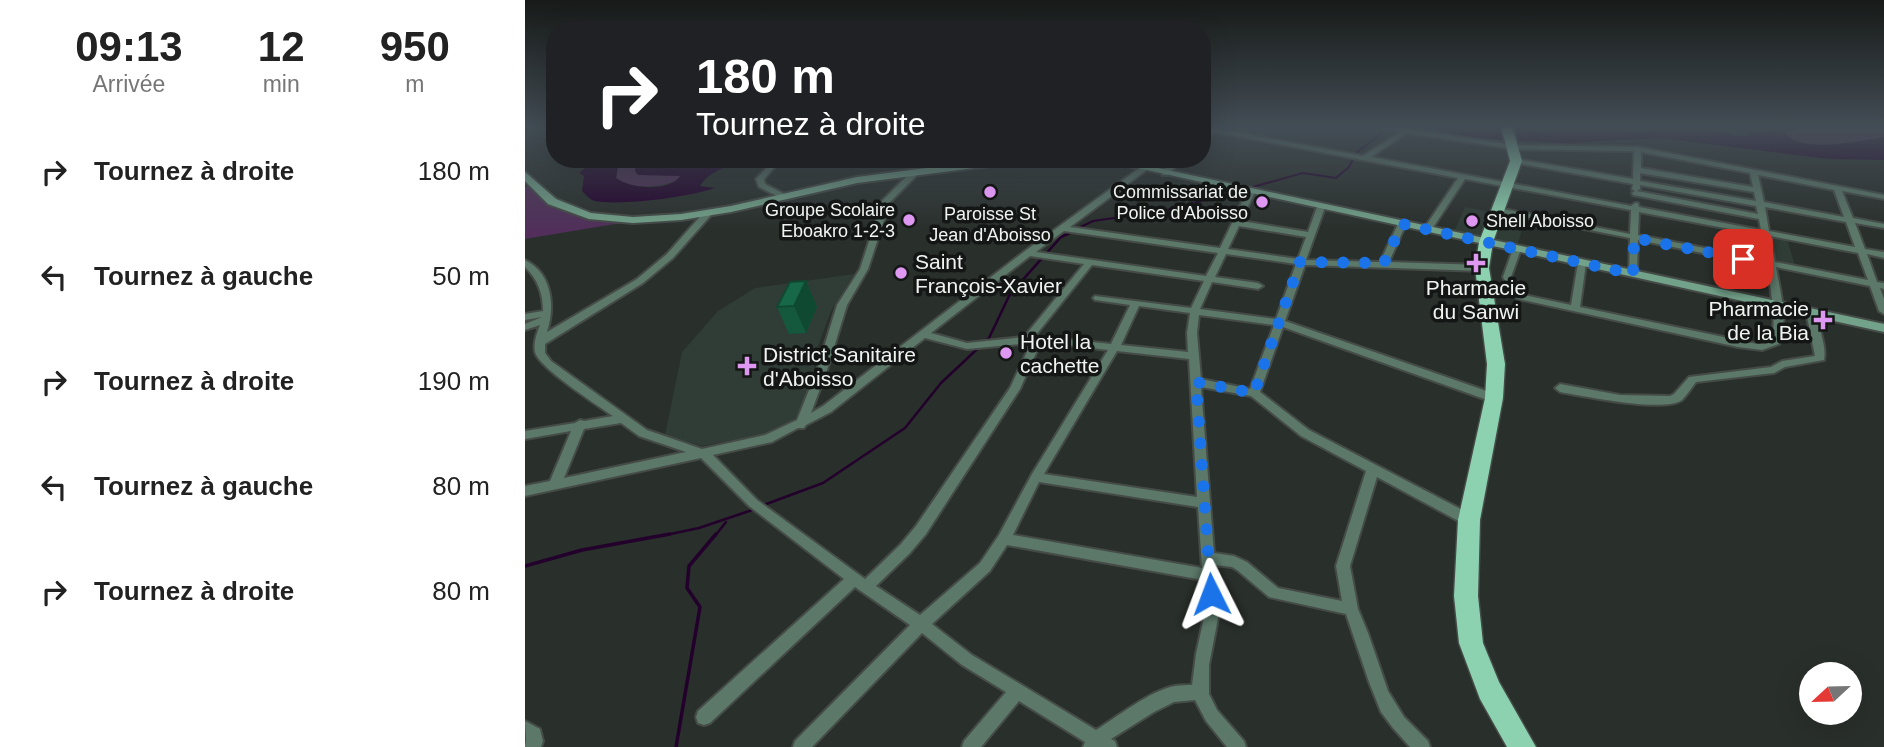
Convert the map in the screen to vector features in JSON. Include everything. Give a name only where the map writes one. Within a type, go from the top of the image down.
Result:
[{"type":"highway","points":[[1509,161],[1507,185],[1486,242],[1482,268],[1496,364],[1494,398],[1469,520],[1466,596],[1471,643],[1489,690],[1522,747]]},
{"type":"main road","points":[[527,182],[545,200],[586,215],[651,219],[708,213],[855,181],[948,168]]},
{"type":"main road","points":[[1140,168],[1884,328]]},
{"type":"street","points":[[1381,161],[1884,255]]},
{"type":"street","points":[[1565,161],[1636,183],[1884,226]]},
{"type":"street","points":[[1633,274],[1637,161]]},
{"type":"street","points":[[1695,161],[1884,197]]},
{"type":"street","points":[[770,168],[760,179],[762,184],[783,197]]},
{"type":"street","points":[[1165,173],[1170,168]]},
{"type":"street","points":[[525,491],[768,439],[800,425],[827,409],[1028,253],[1144,169]]},
{"type":"street","points":[[1637,170],[1757,190]]},
{"type":"street","points":[[800,425],[822,370],[842,304],[864,269],[886,201],[916,172]]},
{"type":"street","points":[[1517,249],[1507,273],[1517,295],[1755,347],[1775,341],[1779,334],[1778,306],[1754,173]]},
{"type":"street","points":[[1427,229],[1463,176]]},
{"type":"street","points":[[1838,190],[1884,311]]},
{"type":"street","points":[[1850,192],[1884,190]]},
{"type":"street","points":[[1238,747],[1215,722],[1200,692],[1203,655],[1212,613],[1192,332],[1195,309],[1251,192]]},
{"type":"street","points":[[1636,193],[1762,217]]},
{"type":"street","points":[[1254,393],[1321,207]]},
{"type":"street","points":[[1497,210],[1884,286]]},
{"type":"street","points":[[540,341],[640,281],[670,256],[708,213]]},
{"type":"street","points":[[1235,223],[1311,235]]},
{"type":"street","points":[[1384,263],[1402,224]]},
{"type":"street","points":[[1063,228],[1300,262],[1482,268]]},
{"type":"street","points":[[1028,253],[1258,286]]},
{"type":"street","points":[[703,717],[860,583],[905,549],[921,530],[1016,389],[1033,339],[1090,262]]},
{"type":"street","points":[[525,263],[537,271],[542,281],[547,316],[540,341],[542,358],[551,366],[621,419],[655,439],[705,454],[753,503],[860,583],[921,624],[967,660],[1099,744],[1148,706],[1173,694],[1200,692]]},
{"type":"street","points":[[1574,308],[1582,263]]},
{"type":"street","points":[[1098,298],[1195,309],[1281,323],[1494,398]]},
{"type":"street","points":[[801,747],[921,624],[985,567],[1004,539],[1036,477],[1115,346],[1136,303]]},
{"type":"street","points":[[1560,388],[1620,399],[1671,400],[1678,397],[1693,379],[1774,370],[1782,365],[1820,358],[1820,344],[1814,333],[1811,312]]},
{"type":"street","points":[[525,317],[547,316]]},
{"type":"street","points":[[525,327],[547,316]]},
{"type":"street","points":[[924,334],[967,346],[1033,339],[1194,356]]},
{"type":"street","points":[[1196,382],[1254,393],[1305,433],[1469,520]]},
{"type":"street","points":[[525,435],[621,419]]},
{"type":"street","points":[[555,484],[580,424]]},
{"type":"street","points":[[1373,469],[1343,566],[1351,609],[1362,630],[1387,706],[1422,747]]},
{"type":"street","points":[[1036,477],[1205,503]]},
{"type":"street","points":[[1004,539],[1210,575]]},
{"type":"street","points":[[1209,558],[1242,566],[1274,593],[1351,609]]},
{"type":"street","points":[[970,747],[1017,691]]},
{"type":"street","points":[[525,729],[534,735],[535,741],[531,747]]},
{"type":"shaded area","points":[[585,168],[618,168],[616,178],[622,182],[659,187],[668,185],[680,176],[638,175],[636,168],[724,168],[710,175],[700,186],[715,188],[672,197],[621,202],[595,201],[589,198],[582,191],[584,176],[579,173]]},
{"type":"shaded area","points":[[618,168],[636,168],[638,175],[680,175],[680,179],[656,186],[639,186],[616,178]]},
{"type":"shaded area","points":[[528,186],[555,205],[580,214],[639,220],[525,239],[525,187]]},
{"type":"shaded area","points":[[1465,207],[1491,212],[1481,238],[1454,232]]},
{"type":"shaded area","points":[[1497,221],[1523,226],[1517,247],[1490,241]]},
{"type":"shaded area","points":[[1767,236],[1787,240],[1796,268],[1774,264]]},
{"type":"shaded area","name":"District Sanitaire d'Aboisso","points":[[854,274],[831,311],[818,346],[812,381],[793,424],[763,435],[702,446],[665,435],[682,352],[718,311],[755,288]]},
{"type":"building","points":[[806,281],[794,306],[777,307],[790,282]]},
{"type":"waterway","points":[[1249,188],[1303,173],[1336,178],[1352,161]]},
{"type":"waterway","points":[[1068,233],[1093,221],[1163,211],[1243,190]]},
{"type":"waterway","points":[[761,506],[823,483],[905,428],[941,383],[989,338],[1010,294],[1061,237],[1072,232]]},
{"type":"waterway","points":[[661,536],[699,528],[755,509]]},
{"type":"waterway","points":[[715,536],[726,522]]},
{"type":"waterway","points":[[525,566],[582,550],[670,534]]},
{"type":"waterway","points":[[676,747],[700,607],[687,588],[689,566],[716,534]]},
{"type":"place","name":"Paroisse St Jean d'Aboisso","points":[[990,192]]},
{"type":"place","name":"Commissariat de Police d'Aboisso","points":[[1262,202]]},
{"type":"place","name":"Groupe Scolaire Eboakro 1-2-3","points":[[909,220]]},
{"type":"place","name":"Shell Aboisso","points":[[1472,221]]},
{"type":"place","name":"Pharmacie du Sanwi","points":[[1476,263]]},
{"type":"place","name":"Saint François-Xavier","points":[[901,273]]},
{"type":"place","name":"Pharmacie de la Bia","points":[[1823,320]]},
{"type":"place","name":"Hotel la cachette","points":[[1006,353]]},
{"type":"place","name":"District Sanitaire d'Aboisso","points":[[747,366]]},
{"type":"route","points":[[1211,594],[1196,382],[1254,393],[1281,323],[1300,262],[1384,263],[1402,224],[1633,274],[1634,238],[1743,259]]}]
